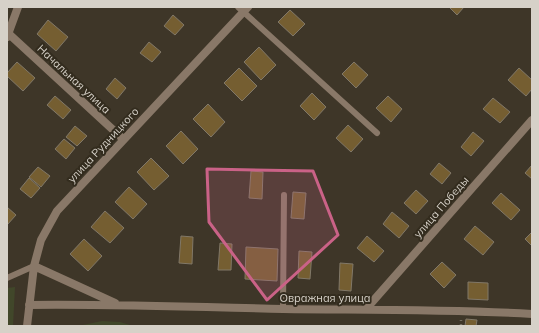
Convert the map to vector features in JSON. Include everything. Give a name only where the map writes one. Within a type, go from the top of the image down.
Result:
[{"type":"street","points":[[8,35],[18,7]]},
{"type":"street","name":"улица Рудницкого","points":[[27,326],[34,266],[41,240],[57,212],[243,9]]},
{"type":"street","name":"Начальная улица","points":[[8,35],[123,139]]},
{"type":"street","name":"улица Победы","points":[[366,309],[532,120]]},
{"type":"street","name":"Овражная улица","points":[[34,266],[117,304]]},
{"type":"street","name":"Овражная улица","points":[[29,305],[117,304],[283,309],[462,310],[532,314]]},
{"type":"lane","points":[[243,9],[377,133]]},
{"type":"lane","points":[[283,309],[284,195]]},
{"type":"lane","points":[[7,278],[34,266]]},
{"type":"highlighted area","points":[[207,169],[313,171],[338,235],[267,300],[209,222]]},
{"type":"green space","points":[[15,287],[13,326],[7,326],[7,288]]},
{"type":"green space","points":[[102,321],[120,322],[133,326],[78,326]]},
{"type":"building","points":[[449,7],[464,7],[457,15]]},
{"type":"building","points":[[290,10],[305,24],[293,36],[278,22]]},
{"type":"building","points":[[173,15],[184,25],[175,35],[164,26]]},
{"type":"building","points":[[48,20],[68,37],[56,51],[37,34]]},
{"type":"building","points":[[149,42],[161,52],[152,62],[140,53]]},
{"type":"building","points":[[259,47],[276,65],[261,80],[244,62]]},
{"type":"building","points":[[17,62],[35,78],[23,91],[7,76],[7,73]]},
{"type":"building","points":[[354,62],[368,75],[356,88],[342,74]]},
{"type":"building","points":[[239,68],[257,86],[242,101],[224,83]]},
{"type":"building","points":[[519,68],[532,80],[532,89],[526,96],[508,80]]},
{"type":"building","points":[[115,78],[126,88],[117,99],[106,89]]},
{"type":"building","points":[[312,93],[326,107],[314,120],[300,106]]},
{"type":"building","points":[[55,96],[71,110],[63,119],[47,105]]},
{"type":"building","points":[[388,96],[402,109],[391,122],[376,108]]},
{"type":"building","points":[[493,98],[510,112],[500,123],[483,109]]},
{"type":"building","points":[[208,104],[225,122],[211,137],[193,119]]},
{"type":"building","points":[[348,125],[363,139],[351,152],[336,138]]},
{"type":"building","points":[[75,126],[87,136],[77,146],[66,137]]},
{"type":"building","points":[[181,131],[198,149],[183,164],[166,146]]},
{"type":"building","points":[[473,132],[484,141],[471,156],[461,147]]},
{"type":"building","points":[[64,139],[75,148],[66,159],[55,149]]},
{"type":"building","points":[[151,158],[169,176],[154,190],[137,172]]},
{"type":"building","points":[[439,163],[451,173],[442,184],[430,174]]},
{"type":"building","points":[[532,165],[532,179],[525,173]]},
{"type":"building","points":[[38,167],[50,176],[41,187],[29,177]]},
{"type":"building","points":[[251,171],[263,172],[262,199],[249,198]]},
{"type":"building","points":[[29,178],[40,188],[31,198],[20,189]]},
{"type":"building","points":[[129,187],[147,204],[133,219],[115,202]]},
{"type":"building","points":[[416,190],[428,201],[416,214],[404,203]]},
{"type":"building","points":[[293,192],[306,193],[304,219],[291,218]]},
{"type":"building","points":[[501,193],[520,210],[511,220],[492,203]]},
{"type":"building","points":[[7,207],[16,215],[7,225]]},
{"type":"building","points":[[105,211],[124,228],[110,243],[91,227]]},
{"type":"building","points":[[392,212],[409,226],[399,238],[383,224]]},
{"type":"building","points":[[475,226],[494,242],[483,255],[464,239]]},
{"type":"building","points":[[532,232],[532,246],[525,239]]},
{"type":"building","points":[[181,236],[193,237],[192,264],[179,263]]},
{"type":"building","points":[[367,236],[384,251],[374,262],[357,248]]},
{"type":"building","points":[[84,239],[102,256],[88,271],[70,254]]},
{"type":"building","points":[[220,243],[232,244],[231,270],[218,270]]},
{"type":"building","points":[[246,247],[278,249],[277,281],[245,279]]},
{"type":"building","points":[[299,251],[312,252],[310,279],[298,278]]},
{"type":"building","points":[[442,262],[456,275],[444,288],[430,274]]},
{"type":"building","points":[[340,263],[353,264],[351,291],[339,290]]},
{"type":"building","points":[[468,282],[488,283],[488,300],[468,299]]},
{"type":"building","points":[[466,319],[477,320],[476,326],[465,326]]}]
